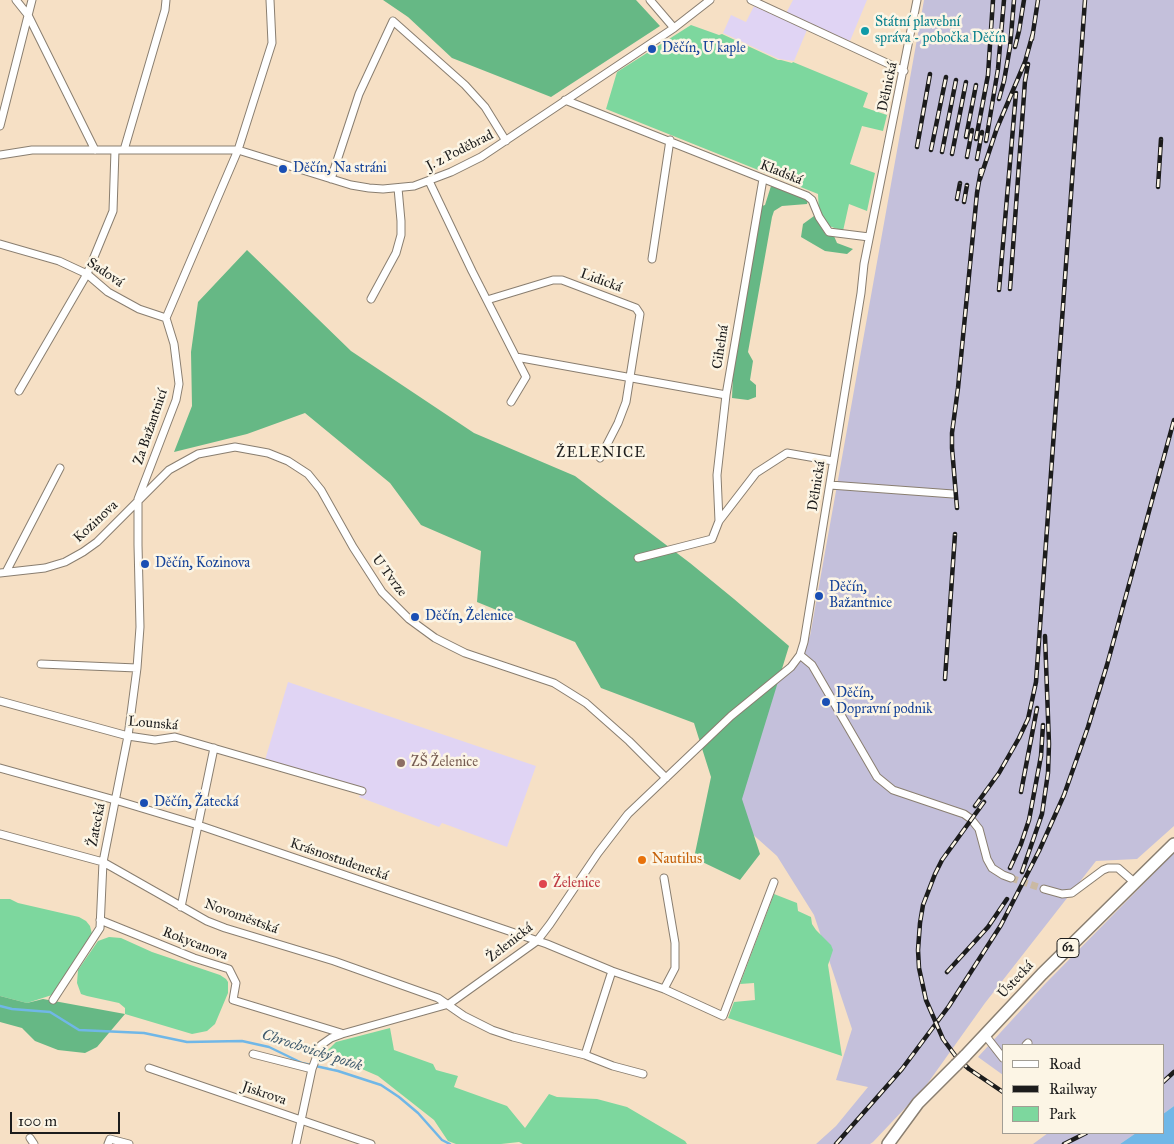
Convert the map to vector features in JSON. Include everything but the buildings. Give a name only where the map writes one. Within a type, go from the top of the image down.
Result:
[{"type":"main road","name":"Ústecká","points":[[888,1144],[918,1103],[1042,974],[1174,844]]},
{"type":"street","points":[[16,0],[28,15],[95,150]]},
{"type":"street","points":[[0,126],[32,0]]},
{"type":"street","points":[[124,150],[165,10],[166,0]]},
{"type":"street","points":[[166,318],[238,150],[272,43],[270,0]]},
{"type":"street","points":[[650,0],[674,28]]},
{"type":"street","name":"J. z Poděbrad","points":[[0,155],[32,150],[238,150],[331,179],[369,188],[398,188],[429,181],[481,157],[674,28],[710,0]]},
{"type":"street","points":[[752,0],[904,71]]},
{"type":"street","name":"Dělnická","points":[[800,655],[804,642],[834,461],[869,238],[918,0]]},
{"type":"street","points":[[331,179],[359,94],[393,21],[465,85],[486,107],[506,141]]},
{"type":"street","name":"Kladská","points":[[565,100],[670,140],[807,196],[812,200],[819,217],[829,232],[869,238]]},
{"type":"street","points":[[652,259],[670,140]]},
{"type":"street","points":[[20,391],[87,274],[114,211],[115,150]]},
{"type":"street","name":"Cihelná","points":[[719,521],[717,474],[726,395],[763,179]]},
{"type":"street","points":[[429,181],[526,377],[511,402]]},
{"type":"street","points":[[371,299],[396,253],[401,235],[398,188]]},
{"type":"street","name":"Sadová","points":[[0,244],[59,261],[87,274],[108,292],[139,309],[166,318]]},
{"type":"street","name":"Lidická","points":[[487,300],[553,280],[562,280],[636,308],[640,314],[631,378]]},
{"type":"street","name":"Za Bažantnicí","points":[[128,736],[140,628],[138,499],[176,400],[179,384],[174,344],[166,318]]},
{"type":"street","points":[[516,357],[726,395]]},
{"type":"street","points":[[600,458],[618,423],[626,402],[631,378]]},
{"type":"street","name":"U Tvrze","points":[[138,499],[169,470],[198,454],[235,448],[268,453],[288,461],[308,474],[321,490],[382,592],[409,619],[436,638],[465,653],[554,683],[586,703],[629,741],[666,778]]},
{"type":"street","points":[[638,558],[712,539],[719,521],[756,473],[787,453],[834,461]]},
{"type":"street","name":"Kozinova","points":[[3,572],[60,468]]},
{"type":"street","points":[[830,485],[953,494]]},
{"type":"street","name":"Kozinova","points":[[3,572],[45,568],[65,562],[97,542],[138,499]]},
{"type":"street","points":[[800,655],[812,665],[876,777],[893,790],[967,816],[979,829],[987,859],[992,868],[1002,875],[1011,878]]},
{"type":"street","name":"Želenická","points":[[296,1144],[313,1066],[321,1045],[331,1038],[342,1034],[450,1004],[537,941],[598,852],[628,814],[730,716],[791,667],[800,655]]},
{"type":"street","points":[[41,664],[137,668]]},
{"type":"street","name":"Lounská","points":[[0,701],[128,736],[155,740],[175,737],[362,790]]},
{"type":"street","name":"Žatecká","points":[[53,1000],[100,928],[103,862],[128,736]]},
{"type":"street","points":[[181,907],[214,748]]},
{"type":"street","name":"Krásnostudenecká","points":[[0,768],[115,800],[198,826],[537,941],[612,971],[664,989],[723,1016],[774,882]]},
{"type":"street","name":"Novoměstská","points":[[0,834],[103,862],[207,921],[334,961],[438,998],[450,1004],[464,1016],[492,1030],[585,1055],[613,1066],[643,1074]]},
{"type":"street","points":[[1044,889],[1062,894],[1072,892],[1108,868],[1118,868],[1134,882]]},
{"type":"street","points":[[664,878],[675,944],[675,968],[664,989]]},
{"type":"street","name":"Rokycanova","points":[[100,920],[194,958],[229,969],[236,983],[233,1000],[342,1034]]},
{"type":"street","points":[[585,1055],[612,971]]},
{"type":"street","points":[[985,1035],[1002,1057]]},
{"type":"street","points":[[253,1054],[313,1066]]},
{"type":"street","name":"Jiskrova","points":[[149,1068],[371,1144]]},
{"type":"street","points":[[109,1141],[129,1144]]},
{"type":"shaded area","points":[[793,0],[867,0],[850,41],[809,25],[794,61],[779,59],[723,33],[731,15],[746,22],[754,6],[783,19]]},
{"type":"shaded area","points":[[924,0],[1174,0],[1174,826],[1137,859],[1096,861],[985,1003],[925,1087],[873,1142],[870,1144],[816,1144],[836,1126],[868,1087],[836,1080],[852,1029],[814,915],[777,856],[731,815],[777,684],[810,636]]},
{"type":"shaded area","name":"ZŠ Želenice","points":[[288,682],[536,766],[507,847],[442,823],[439,827],[359,797],[363,788],[265,760]]},
{"type":"shaded area","points":[[1174,853],[1174,1106],[1164,1113],[1164,1044],[1002,1044],[1002,1074],[978,1057],[1044,985]]},
{"type":"shaded area","points":[[1047,1134],[1135,1134],[1120,1144],[1033,1144]]},
{"type":"green space","points":[[383,0],[636,0],[660,26],[551,97],[452,58],[408,17]]},
{"type":"green space","points":[[691,25],[719,35],[722,34],[778,60],[793,62],[868,93],[863,107],[887,115],[883,131],[862,126],[850,164],[875,173],[867,211],[849,204],[843,231],[826,225],[819,214],[818,194],[606,109],[617,72]]},
{"type":"green space","points":[[771,186],[808,200],[807,204],[782,206],[774,211],[748,352],[753,361],[750,380],[756,385],[756,397],[748,400],[732,398],[733,374],[759,213],[762,206],[765,205]]},
{"type":"green space","points":[[814,216],[826,235],[834,236],[837,243],[853,249],[847,254],[825,251],[801,237],[803,224]]},
{"type":"green space","points":[[247,250],[351,351],[474,433],[575,476],[690,563],[789,646],[742,799],[760,854],[740,880],[694,858],[711,777],[694,723],[601,688],[575,642],[477,602],[481,551],[421,525],[390,483],[305,413],[247,434],[174,452],[192,406],[191,352],[198,302]]},
{"type":"green space","points":[[774,894],[797,903],[798,911],[811,917],[812,924],[816,930],[831,945],[833,950],[828,965],[842,1056],[728,1018],[734,1002],[755,1000],[754,983],[740,984]]},
{"type":"green space","points":[[0,899],[10,899],[18,903],[79,917],[90,926],[92,934],[78,959],[52,995],[27,1003],[0,996]]},
{"type":"green space","points":[[109,937],[121,938],[152,952],[220,975],[226,979],[228,982],[228,993],[215,1024],[207,1031],[192,1034],[125,1014],[125,1008],[119,1003],[81,994],[77,983],[78,970],[98,941]]},
{"type":"green space","points":[[0,996],[27,1003],[43,999],[125,1014],[97,1047],[85,1053],[58,1050],[35,1041],[22,1028],[0,1022]]},
{"type":"green space","points":[[390,1028],[394,1050],[433,1064],[436,1070],[458,1076],[454,1087],[507,1106],[525,1128],[549,1094],[557,1097],[597,1099],[627,1107],[685,1141],[687,1144],[523,1144],[519,1142],[456,1144],[448,1141],[434,1120],[378,1076],[325,1053],[336,1042]]},
{"type":"water","points":[[1174,1106],[1174,1144],[1120,1144],[1135,1134],[1164,1134],[1164,1113]]},
{"type":"waterway","name":"Chrochvický potok","points":[[0,1006],[12,1009],[50,1012],[79,1030],[144,1033],[187,1042],[242,1041],[269,1047],[302,1063],[338,1071],[381,1085],[418,1113],[442,1140],[450,1144]]},
{"type":"tunnel","points":[[1011,878],[1044,889]]},
{"type":"railway","points":[[976,139],[988,75],[993,0]]},
{"type":"railway","points":[[986,141],[998,69],[1004,0]]},
{"type":"railway","points":[[999,99],[1010,47],[1014,0]]},
{"type":"railway","points":[[1015,47],[1024,0]]},
{"type":"railway","points":[[1032,39],[1038,0]]},
{"type":"railway","points":[[975,806],[999,773],[1019,738],[1028,719],[1036,682],[1085,0]]},
{"type":"railway","points":[[957,508],[952,433],[977,193],[981,170],[980,179],[997,128],[1025,62],[1033,33]]},
{"type":"railway","points":[[1010,289],[1025,81],[1028,64]]},
{"type":"railway","points":[[917,147],[930,74]]},
{"type":"railway","points":[[931,150],[946,77]]},
{"type":"railway","points":[[942,152],[956,80]]},
{"type":"railway","points":[[952,154],[966,82]]},
{"type":"railway","points":[[966,137],[976,85]]},
{"type":"railway","points":[[999,290],[1016,93]]},
{"type":"railway","points":[[967,157],[972,130]]},
{"type":"railway","points":[[977,159],[982,132]]},
{"type":"railway","points":[[1158,187],[1161,139]]},
{"type":"railway","points":[[957,199],[960,183]]},
{"type":"railway","points":[[964,202],[967,185]]},
{"type":"railway","points":[[836,1144],[902,1069],[949,1006],[1001,925],[1039,851],[1064,795],[1088,727],[1107,665],[1174,420]]},
{"type":"railway","points":[[945,679],[955,534]]},
{"type":"railway","points":[[1022,872],[1042,814],[1048,773],[1049,744],[1045,636]]},
{"type":"railway","points":[[1021,792],[1037,708]]},
{"type":"railway","points":[[1010,868],[1029,820],[1041,756],[1043,725]]},
{"type":"railway","points":[[984,802],[942,860],[935,874],[923,905],[918,950],[919,968],[926,1000],[943,1039],[957,1058],[969,1069],[1002,1091]]},
{"type":"railway","points":[[947,972],[988,927],[1007,899]]},
{"type":"railway","points":[[1164,1081],[1174,1072]]},
{"type":"railway","points":[[1064,1144],[1084,1134]]},
{"type":"place","name":"Státní plavební správa - pobočka Děčín","points":[[865,31]]},
{"type":"place","name":"Děčín, U kaple","points":[[652,49]]},
{"type":"place","name":"Děčín, Na stráni","points":[[283,169]]},
{"type":"place","name":"Děčín, Kozinova","points":[[145,564]]},
{"type":"place","name":"Děčín, Bažantnice","points":[[819,596]]},
{"type":"place","name":"Děčín, Želenice","points":[[415,617]]},
{"type":"place","name":"Děčín, Dopravní podnik","points":[[826,702]]},
{"type":"place","name":"ZŠ Želenice","points":[[401,763]]},
{"type":"place","name":"Děčín, Žatecká","points":[[144,803]]},
{"type":"place","name":"Nautilus","points":[[642,860]]},
{"type":"place","name":"Želenice","points":[[543,884]]},
{"type":"district","name":"ŽELENICE","points":[[601,453]]}]
